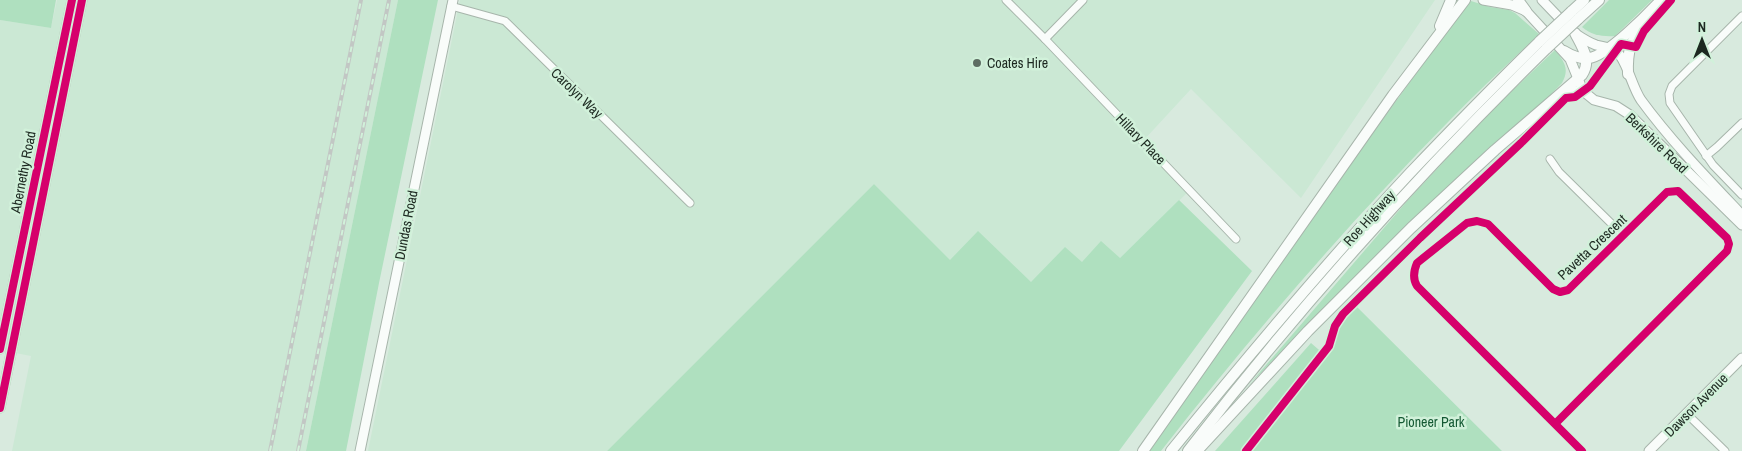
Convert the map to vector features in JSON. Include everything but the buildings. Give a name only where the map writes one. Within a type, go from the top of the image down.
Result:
[{"type":"highway","points":[[1435,38],[1451,0]]},
{"type":"highway","points":[[1143,451],[1435,38],[1465,0]]},
{"type":"highway","points":[[1518,0],[1526,11]]},
{"type":"highway","name":"Roe Highway","points":[[1575,15],[1584,0]]},
{"type":"highway","name":"Roe Highway","points":[[1171,451],[1263,339],[1385,200],[1444,138],[1575,15],[1599,0]]},
{"type":"highway","points":[[1564,51],[1577,57],[1597,56],[1609,48],[1662,0]]},
{"type":"highway","points":[[1628,74],[1628,57],[1631,42],[1650,12]]},
{"type":"highway","points":[[1197,451],[1350,288],[1452,188],[1578,78],[1585,70],[1586,58],[1575,33]]},
{"type":"highway","name":"Roe Highway","points":[[1188,451],[1272,345],[1383,217],[1544,44]]},
{"type":"highway","points":[[1556,96],[1566,92],[1583,91]]},
{"type":"main road","name":"Abernethy Road","points":[[0,349],[72,0]]},
{"type":"main road","name":"Abernethy Road","points":[[0,408],[82,0]]},
{"type":"main road","points":[[1482,0],[1512,5],[1526,11],[1564,51],[1573,64],[1583,91]]},
{"type":"main road","name":"Berkshire Road","points":[[1542,0],[1575,33],[1589,42],[1609,48],[1621,57],[1632,84],[1642,100],[1698,167],[1742,215]]},
{"type":"main road","name":"Dundas Road","points":[[360,451],[452,3]]},
{"type":"main road","name":"Berkshire Road","points":[[1583,91],[1594,100],[1616,106],[1630,114],[1742,225]]},
{"type":"main road","name":"Dawson Avenue","points":[[1649,451],[1742,358]]},
{"type":"street","name":"Hillary Place","points":[[1006,0],[1236,239]]},
{"type":"street","points":[[1045,39],[1084,0]]},
{"type":"street","name":"Carolyn Way","points":[[452,3],[505,21],[690,203]]},
{"type":"street","points":[[1742,16],[1672,86],[1669,94],[1670,103],[1706,156],[1742,195]]},
{"type":"street","points":[[1706,156],[1742,123]]},
{"type":"street","points":[[1550,159],[1559,172],[1624,236]]},
{"type":"street","name":"Pavetta Crescent","points":[[1555,424],[1727,251],[1729,244],[1726,238],[1678,191],[1667,192],[1568,290],[1560,292],[1553,289],[1488,224],[1477,221],[1466,222],[1417,262],[1414,268],[1417,286],[1555,424],[1582,451]]},
{"type":"street","points":[[1687,414],[1725,451]]},
{"type":"shaded area","points":[[57,0],[398,0],[306,451],[12,451],[31,356],[0,350],[0,20],[51,28]]},
{"type":"shaded area","points":[[460,0],[1435,0],[1301,198],[1191,89],[1143,141],[1190,190],[1120,258],[1082,262],[1031,282],[950,261],[874,184],[607,451],[368,451]]},
{"type":"green space","points":[[0,0],[56,0],[51,28],[0,20]]},
{"type":"green space","points":[[398,0],[438,0],[346,451],[306,451]]},
{"type":"green space","points":[[1609,0],[1652,0],[1615,36],[1597,35],[1582,27]]},
{"type":"green space","points":[[1471,1],[1509,10],[1539,34],[1449,121],[1374,200],[1265,323],[1161,451],[1146,451],[1319,207]]},
{"type":"green space","points":[[1555,50],[1566,69],[1562,83],[1530,115],[1405,229],[1248,386],[1408,200],[1491,111]]},
{"type":"green space","points":[[874,184],[950,260],[978,231],[1031,282],[1065,247],[1082,262],[1101,241],[1120,258],[1179,200],[1252,271],[1119,451],[607,451]]},
{"type":"green space","name":"Pioneer Park","points":[[1356,306],[1502,451],[1215,451],[1311,343],[1326,356],[1333,348],[1339,328]]},
{"type":"railway","points":[[270,451],[361,0]]},
{"type":"railway","points":[[298,451],[389,0]]},
{"type":"cycle path","points":[[0,349],[72,0]]},
{"type":"cycle path","points":[[0,408],[82,0]]},
{"type":"cycle path","points":[[1246,451],[1329,346],[1335,326],[1343,314],[1566,98],[1575,97],[1590,86],[1621,44],[1636,47],[1644,31],[1671,0]]},
{"type":"cycle path","points":[[1555,424],[1727,251],[1729,244],[1727,238],[1678,191],[1667,192],[1568,290],[1560,292],[1553,289],[1488,224],[1477,221],[1467,223],[1417,263],[1414,271],[1417,286],[1582,451]]},
{"type":"place","name":"Coates Hire","points":[[977,63]]}]
